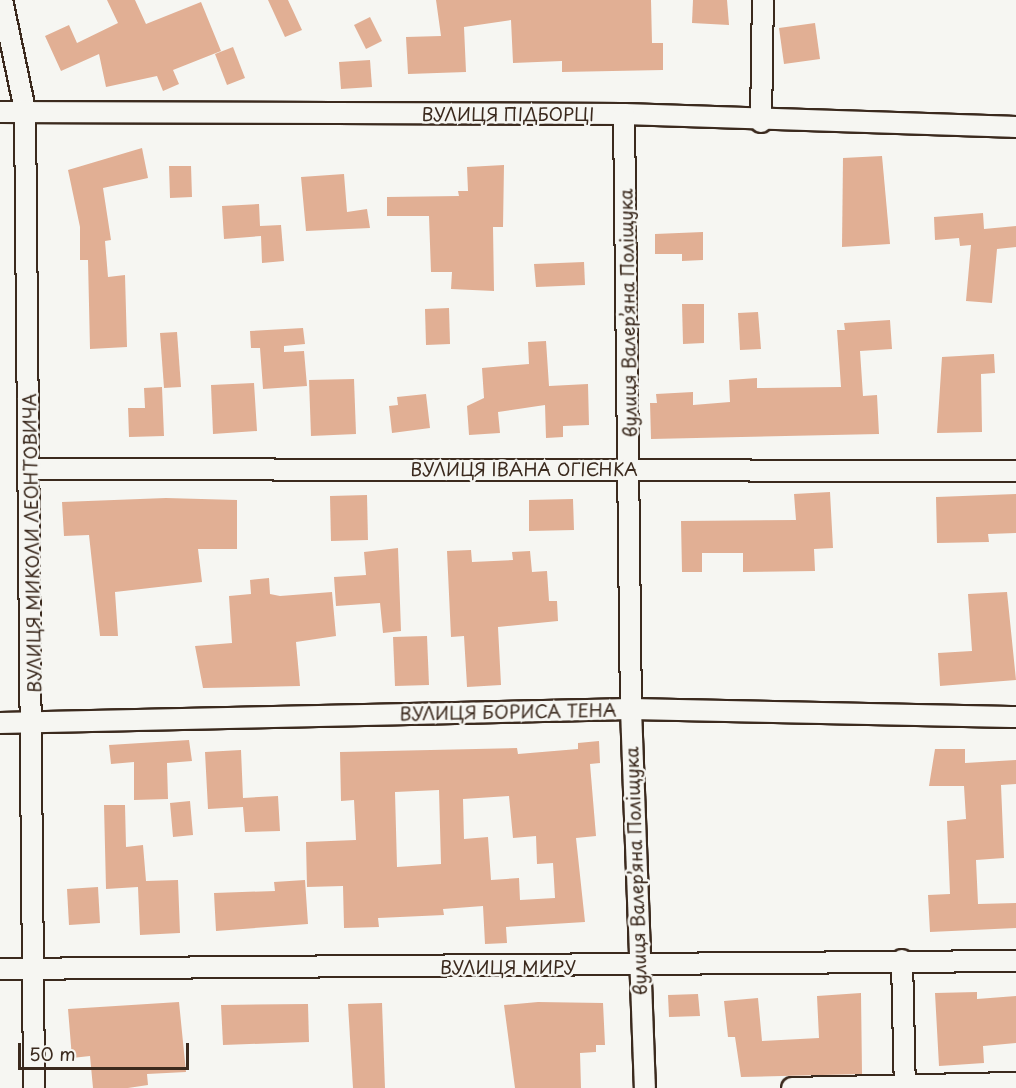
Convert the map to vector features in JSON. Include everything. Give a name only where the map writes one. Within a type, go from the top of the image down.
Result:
[{"type":"street","name":"ВУЛИЦЯ МИКОЛИ ЛЕОНТОВИЧА","points":[[2,0],[25,110],[32,469],[36,968],[34,1088]]},
{"type":"street","points":[[761,122],[763,0]]},
{"type":"street","name":"ВУЛИЦЯ ПІДБОРЦІ","points":[[0,112],[25,110],[624,114],[761,122],[1016,127]]},
{"type":"street","name":"вулиця Валерʼяна Поліщука","points":[[624,114],[631,469],[631,709],[638,966],[645,1088]]},
{"type":"street","name":"ВУЛИЦЯ ІВАНА ОГІЄНКА","points":[[32,469],[1016,471]]},
{"type":"street","name":"ВУЛИЦЯ БОРИСА ТЕНА","points":[[0,723],[631,709],[1016,717]]},
{"type":"street","points":[[902,960],[905,1087]]},
{"type":"street","name":"ВУЛИЦЯ МИРУ","points":[[0,969],[638,966],[902,960],[1016,961]]},
{"type":"street","points":[[792,1088],[1016,1083]]},
{"type":"building","points":[[107,0],[135,0],[146,24],[201,2],[221,51],[173,70],[179,84],[163,91],[157,76],[106,87],[99,54],[61,71],[45,36],[69,25],[77,43],[118,23]]},
{"type":"building","points":[[268,0],[288,0],[302,30],[285,37]]},
{"type":"building","points":[[436,0],[651,0],[652,43],[663,43],[663,70],[562,72],[562,61],[513,63],[511,20],[464,27],[466,72],[408,74],[406,37],[441,36]]},
{"type":"building","points":[[693,0],[727,0],[729,25],[692,23]]},
{"type":"building","points":[[370,17],[382,41],[366,49],[354,25]]},
{"type":"building","points":[[815,23],[820,59],[784,64],[779,28]]},
{"type":"building","points":[[233,47],[245,78],[227,85],[215,54]]},
{"type":"building","points":[[370,60],[372,87],[341,89],[339,62]]},
{"type":"building","points":[[142,148],[148,178],[103,188],[111,240],[105,241],[108,277],[125,275],[127,347],[90,349],[88,260],[80,260],[80,227],[68,170]]},
{"type":"building","points":[[882,156],[890,244],[842,247],[843,158]]},
{"type":"building","points":[[504,165],[503,227],[493,227],[494,291],[451,289],[452,272],[431,272],[429,216],[387,216],[387,197],[459,196],[458,191],[468,191],[467,167]]},
{"type":"building","points":[[169,166],[191,166],[192,197],[170,198]]},
{"type":"building","points":[[344,174],[347,212],[367,209],[370,228],[306,231],[301,177]]},
{"type":"building","points":[[259,204],[260,226],[281,225],[284,261],[262,263],[261,236],[224,239],[222,206]]},
{"type":"building","points":[[983,213],[984,229],[1016,226],[1016,247],[997,249],[992,303],[966,301],[971,245],[960,246],[959,238],[935,240],[934,217]]},
{"type":"building","points":[[703,232],[703,260],[682,261],[682,254],[655,254],[655,234]]},
{"type":"building","points":[[584,262],[585,285],[536,287],[534,264]]},
{"type":"building","points":[[682,304],[704,304],[704,343],[683,344]]},
{"type":"building","points":[[449,308],[450,344],[426,345],[425,309]]},
{"type":"building","points":[[758,312],[761,349],[740,350],[738,313]]},
{"type":"building","points":[[890,320],[892,349],[860,351],[863,396],[877,395],[879,434],[651,439],[650,403],[657,403],[656,394],[693,392],[693,405],[730,402],[729,380],[757,378],[757,388],[841,387],[837,330],[845,330],[844,323]]},
{"type":"building","points":[[303,328],[305,344],[284,346],[284,352],[304,351],[307,386],[263,389],[260,348],[251,348],[250,331]]},
{"type":"building","points":[[177,332],[181,387],[164,388],[160,333]]},
{"type":"building","points":[[546,341],[549,386],[588,384],[589,425],[563,426],[563,437],[546,438],[545,405],[498,412],[500,433],[469,435],[467,406],[484,398],[482,368],[529,364],[528,342]]},
{"type":"building","points":[[994,354],[995,373],[981,374],[982,432],[937,433],[942,357]]},
{"type":"building","points":[[354,379],[356,434],[311,436],[309,380]]},
{"type":"building","points":[[254,383],[257,431],[213,434],[211,385]]},
{"type":"building","points":[[162,387],[164,436],[129,437],[128,408],[145,408],[144,388]]},
{"type":"building","points":[[426,394],[430,428],[392,433],[389,406],[398,405],[397,397]]},
{"type":"building","points":[[830,492],[833,548],[814,549],[815,571],[743,572],[743,553],[702,553],[702,572],[682,572],[681,521],[796,520],[794,494]]},
{"type":"building","points":[[1016,494],[1016,533],[988,534],[989,542],[937,543],[936,497]]},
{"type":"building","points":[[367,495],[368,540],[331,541],[330,496]]},
{"type":"building","points":[[166,498],[237,500],[237,549],[198,549],[202,582],[115,592],[118,636],[100,636],[89,535],[64,536],[62,502]]},
{"type":"building","points":[[573,499],[574,530],[529,531],[529,500]]},
{"type":"building","points":[[398,548],[401,631],[383,633],[380,603],[336,606],[334,577],[366,575],[364,552]]},
{"type":"building","points":[[471,550],[472,562],[513,560],[512,552],[530,551],[532,572],[547,571],[549,601],[557,601],[558,621],[498,627],[501,685],[467,687],[464,636],[451,637],[447,551]]},
{"type":"building","points":[[269,578],[270,594],[280,596],[332,592],[336,636],[296,642],[300,686],[203,688],[195,646],[232,643],[229,596],[251,594],[250,580]]},
{"type":"building","points":[[1007,592],[1016,680],[940,686],[938,653],[972,651],[968,594]]},
{"type":"building","points":[[427,636],[429,685],[395,686],[393,637]]},
{"type":"building","points":[[189,740],[192,761],[167,763],[168,799],[134,800],[134,762],[111,764],[109,745]]},
{"type":"building","points":[[599,741],[600,763],[590,764],[596,836],[576,838],[585,922],[506,927],[507,943],[485,944],[483,906],[443,909],[444,915],[378,918],[379,927],[344,928],[343,886],[307,887],[306,842],[356,840],[354,800],[341,801],[340,752],[517,748],[518,754],[578,749],[578,743]],"holes":[[[439,790],[441,864],[397,867],[395,792]],[[509,796],[513,838],[536,836],[537,864],[553,863],[555,898],[520,900],[519,878],[491,880],[488,837],[464,839],[463,799]]]},
{"type":"building","points":[[935,749],[965,749],[965,763],[1016,760],[1016,784],[1001,785],[1004,858],[976,860],[978,904],[1016,903],[1016,928],[930,932],[928,895],[950,894],[947,821],[966,819],[964,786],[929,786]]},
{"type":"building","points":[[241,750],[243,798],[278,796],[280,831],[245,832],[243,807],[208,809],[205,752]]},
{"type":"building","points":[[190,801],[193,835],[173,837],[170,803]]},
{"type":"building","points":[[104,805],[125,805],[126,847],[143,845],[146,881],[178,880],[180,933],[140,935],[138,887],[106,889]]},
{"type":"building","points":[[305,880],[308,924],[216,931],[214,893],[275,891],[274,882]]},
{"type":"building","points":[[98,887],[100,923],[69,925],[67,889]]},
{"type":"building","points":[[977,992],[977,999],[1016,996],[1016,1043],[983,1046],[984,1063],[939,1066],[935,993]]},
{"type":"building","points":[[861,993],[862,1074],[741,1077],[735,1037],[728,1037],[724,1001],[758,998],[762,1041],[819,1038],[817,996]]},
{"type":"building","points":[[698,994],[700,1016],[669,1017],[668,995]]},
{"type":"building","points":[[179,1002],[186,1072],[147,1074],[148,1085],[128,1088],[93,1088],[90,1056],[72,1058],[68,1009]]},
{"type":"building","points":[[538,1002],[603,1003],[605,1045],[596,1045],[596,1052],[580,1053],[581,1088],[515,1088],[504,1005]]},
{"type":"building","points":[[382,1003],[385,1088],[353,1088],[348,1004]]},
{"type":"building","points":[[308,1004],[309,1042],[223,1045],[221,1005]]}]
